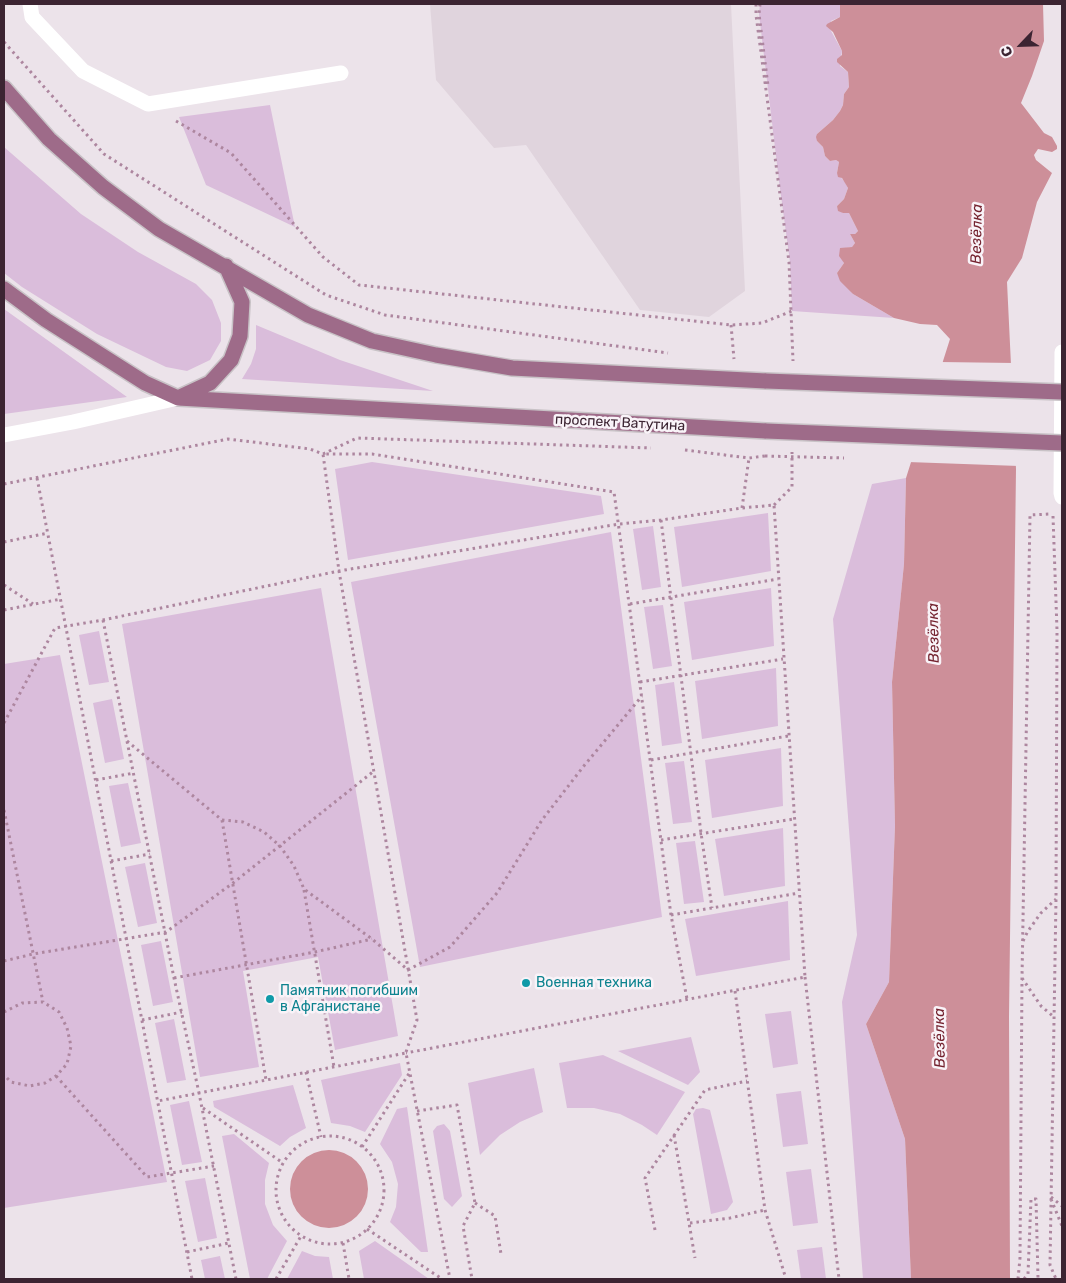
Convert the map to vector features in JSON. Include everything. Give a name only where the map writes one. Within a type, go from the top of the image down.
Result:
[{"type":"main road","points":[[4,88],[49,139],[103,187],[160,229],[308,315],[372,340],[436,355],[512,368],[766,382],[1062,392]]},
{"type":"main road","points":[[4,289],[46,320],[145,383],[178,398],[210,383],[230,360],[240,336],[242,302],[226,266]]},
{"type":"main road","name":"проспект Ватутина","points":[[178,398],[766,431],[1062,443]]},
{"type":"street","points":[[30,4],[32,17],[83,71],[148,104],[340,73]]},
{"type":"street","points":[[1062,352],[1062,497]]},
{"type":"street","points":[[4,435],[73,422],[178,398]]},
{"type":"path","points":[[148,104],[231,153],[323,257],[359,285],[730,325],[762,322],[792,311],[790,262],[758,4]]},
{"type":"path","points":[[4,42],[104,154],[326,296],[385,315],[676,354]]},
{"type":"path","points":[[730,325],[735,363]]},
{"type":"path","points":[[323,454],[358,438],[660,448]]},
{"type":"path","points":[[4,484],[228,439],[310,449],[323,454],[372,454],[614,492],[671,915],[687,999]]},
{"type":"path","points":[[679,449],[749,458],[765,456]]},
{"type":"path","points":[[323,454],[339,571],[417,1020],[406,1053],[450,1279]]},
{"type":"path","points":[[742,508],[749,458]]},
{"type":"path","points":[[37,478],[192,1279]]},
{"type":"path","points":[[4,723],[56,628],[339,571],[619,524],[774,505],[805,978],[839,1279]]},
{"type":"path","points":[[1018,1279],[1020,1258],[1022,942],[1030,515],[1053,514],[1057,630],[1056,899],[1050,1265],[1056,1279]]},
{"type":"path","points":[[661,520],[712,908]]},
{"type":"path","points":[[4,542],[48,533]]},
{"type":"path","points":[[630,604],[778,579]]},
{"type":"path","points":[[4,585],[33,604]]},
{"type":"path","points":[[4,610],[61,599]]},
{"type":"path","points":[[103,620],[236,1279]]},
{"type":"path","points":[[640,682],[783,658]]},
{"type":"path","points":[[408,970],[450,947],[497,893],[542,820],[642,696]]},
{"type":"path","points":[[651,760],[788,736]]},
{"type":"path","points":[[127,741],[222,820],[243,822],[264,832],[280,846],[294,866],[304,889],[334,1067]]},
{"type":"path","points":[[4,961],[33,954],[166,932],[233,883],[374,770]]},
{"type":"path","points":[[96,780],[134,773]]},
{"type":"path","points":[[4,810],[43,1002]]},
{"type":"path","points":[[661,840],[794,819]]},
{"type":"path","points":[[222,820],[266,1080]]},
{"type":"path","points":[[111,861],[150,854]]},
{"type":"path","points":[[304,889],[372,939],[408,970]]},
{"type":"path","points":[[671,915],[798,893]]},
{"type":"path","points":[[1022,942],[1041,913],[1056,899]]},
{"type":"path","points":[[174,978],[247,966],[372,939]]},
{"type":"path","points":[[158,1101],[805,978]]},
{"type":"path","points":[[1022,978],[1041,1006],[1054,1017]]},
{"type":"path","points":[[735,991],[765,1210],[786,1279]]},
{"type":"path","points":[[4,1012],[22,1003],[43,1002],[59,1012],[68,1028],[71,1046],[67,1064],[56,1076],[45,1083],[30,1086],[11,1082],[4,1075]]},
{"type":"path","points":[[142,1020],[182,1012]]},
{"type":"path","points":[[306,1072],[321,1137]]},
{"type":"path","points":[[362,1147],[410,1072]]},
{"type":"path","points":[[56,1076],[147,1177],[214,1166]]},
{"type":"path","points":[[654,1230],[645,1178],[705,1090],[747,1081]]},
{"type":"path","points":[[417,1111],[457,1105],[475,1203],[463,1226],[472,1279]]},
{"type":"path","points":[[202,1108],[283,1163]]},
{"type":"path","points":[[674,1134],[695,1258]]},
{"type":"path","points":[[335,1136],[349,1140],[362,1147],[375,1161],[382,1178],[383,1196],[378,1214],[367,1229],[356,1238],[342,1243],[314,1242],[300,1236],[286,1222],[277,1203],[276,1182],[283,1163],[293,1150],[306,1142],[321,1137],[335,1136]]},
{"type":"path","points":[[1051,1197],[1062,1206]]},
{"type":"path","points":[[1051,1197],[1062,1226]]},
{"type":"path","points":[[1024,1279],[1028,1274],[1031,1199],[1036,1199],[1038,1278],[1040,1279]]},
{"type":"path","points":[[475,1203],[495,1216],[501,1254]]},
{"type":"path","points":[[690,1223],[730,1218],[765,1210]]},
{"type":"path","points":[[367,1229],[442,1279]]},
{"type":"path","points":[[276,1279],[300,1236]]},
{"type":"path","points":[[187,1252],[229,1243]]},
{"type":"path","points":[[342,1243],[350,1279]]},
{"type":"shaded area","points":[[430,4],[731,4],[745,291],[709,317],[640,310],[526,145],[494,148],[436,80]]},
{"type":"shaded area","points":[[760,4],[840,4],[840,17],[831,21],[830,29],[842,51],[840,66],[848,72],[849,87],[844,94],[843,105],[840,111],[817,134],[817,141],[823,147],[825,156],[830,161],[836,160],[839,162],[837,173],[848,188],[844,199],[837,206],[843,213],[849,213],[858,231],[855,234],[850,234],[855,243],[852,247],[846,248],[842,258],[844,263],[837,273],[853,294],[894,318],[792,311],[790,262],[759,14]]},
{"type":"shaded area","points":[[270,105],[295,227],[206,185],[179,117]]},
{"type":"shaded area","points":[[4,147],[81,214],[138,252],[196,284],[212,300],[221,323],[221,341],[210,360],[187,371],[166,367],[97,334],[22,287],[4,273]]},
{"type":"shaded area","points":[[4,309],[127,397],[4,414]]},
{"type":"shaded area","points":[[256,325],[340,360],[433,391],[242,379],[251,364],[256,349]]},
{"type":"shaded area","points":[[372,462],[601,496],[604,514],[348,560],[335,469]]},
{"type":"shaded area","points":[[906,478],[904,564],[892,682],[895,826],[889,982],[866,1024],[905,1139],[911,1279],[863,1279],[842,1002],[857,935],[833,619],[872,484]]},
{"type":"shaded area","points":[[768,513],[771,571],[682,587],[674,527]]},
{"type":"shaded area","points":[[653,526],[661,587],[642,590],[633,529]]},
{"type":"shaded area","points":[[611,532],[662,917],[420,967],[351,582]]},
{"type":"shaded area","points":[[321,588],[398,1036],[335,1050],[318,957],[243,971],[259,1067],[200,1077],[122,624]]},
{"type":"shaded area","points":[[771,588],[774,646],[692,660],[684,602]]},
{"type":"shaded area","points":[[663,605],[672,666],[653,669],[644,607]]},
{"type":"shaded area","points":[[99,631],[109,682],[89,685],[79,635]]},
{"type":"shaded area","points":[[60,655],[167,1182],[4,1208],[4,664]]},
{"type":"shaded area","points":[[776,668],[778,726],[702,739],[695,681]]},
{"type":"shaded area","points":[[674,682],[682,743],[662,746],[655,685]]},
{"type":"shaded area","points":[[112,699],[124,759],[105,763],[93,703]]},
{"type":"shaded area","points":[[781,748],[783,806],[712,818],[705,760]]},
{"type":"shaded area","points":[[684,761],[692,822],[673,824],[665,763]]},
{"type":"shaded area","points":[[128,783],[141,843],[121,847],[109,786]]},
{"type":"shaded area","points":[[783,828],[785,886],[724,896],[715,839]]},
{"type":"shaded area","points":[[695,841],[704,902],[684,904],[676,843]]},
{"type":"shaded area","points":[[145,863],[157,923],[138,927],[125,867]]},
{"type":"shaded area","points":[[788,901],[790,960],[696,976],[685,919]]},
{"type":"shaded area","points":[[161,941],[173,1002],[153,1006],[141,945]]},
{"type":"shaded area","points":[[791,1011],[798,1064],[773,1068],[765,1014]]},
{"type":"shaded area","points":[[174,1019],[186,1080],[167,1083],[155,1023]]},
{"type":"shaded area","points":[[691,1037],[700,1072],[688,1085],[618,1051]]},
{"type":"shaded area","points":[[603,1055],[685,1092],[657,1135],[620,1114],[594,1108],[567,1108],[559,1063]]},
{"type":"shaded area","points":[[400,1063],[402,1075],[365,1132],[350,1126],[331,1123],[321,1080]]},
{"type":"shaded area","points":[[534,1068],[543,1112],[520,1122],[500,1135],[480,1155],[468,1083]]},
{"type":"shaded area","points":[[293,1085],[306,1128],[290,1137],[280,1146],[214,1107],[213,1101]]},
{"type":"shaded area","points":[[801,1091],[808,1144],[783,1147],[776,1094]]},
{"type":"shaded area","points":[[189,1101],[202,1162],[182,1165],[170,1105]]},
{"type":"shaded area","points":[[407,1107],[428,1252],[421,1252],[390,1222],[396,1207],[398,1184],[392,1162],[380,1144],[397,1109]]},
{"type":"shaded area","points":[[696,1109],[710,1110],[733,1202],[727,1210],[711,1214],[693,1114]]},
{"type":"shaded area","points":[[444,1124],[450,1131],[462,1196],[452,1207],[444,1199],[433,1131],[437,1126]]},
{"type":"shaded area","points":[[234,1134],[269,1163],[265,1180],[265,1204],[273,1225],[287,1241],[267,1279],[250,1279],[222,1136]]},
{"type":"shaded area","points":[[811,1169],[818,1223],[793,1226],[786,1172]]},
{"type":"shaded area","points":[[205,1178],[217,1238],[198,1242],[185,1181]]},
{"type":"shaded area","points":[[375,1241],[429,1279],[364,1279],[359,1251]]},
{"type":"shaded area","points":[[822,1247],[826,1279],[801,1279],[797,1250]]},
{"type":"shaded area","points":[[302,1251],[315,1256],[329,1257],[333,1279],[287,1279]]},
{"type":"shaded area","points":[[220,1256],[225,1279],[205,1279],[201,1260]]},
{"type":"water","name":"Везёлка","points":[[840,4],[1043,4],[1044,41],[1021,103],[1044,133],[1052,137],[1057,149],[1052,152],[1038,149],[1034,155],[1036,160],[1052,173],[1037,202],[1022,258],[1007,282],[1016,469],[1009,1016],[1010,1279],[911,1279],[905,1139],[866,1024],[889,982],[895,826],[892,682],[904,564],[906,478],[950,339],[937,325],[920,324],[894,318],[853,294],[840,281],[837,273],[844,263],[839,256],[840,248],[852,247],[855,243],[850,234],[855,234],[858,231],[849,213],[838,211],[837,206],[844,199],[848,188],[842,178],[838,177],[839,162],[836,160],[830,161],[825,156],[823,147],[816,137],[840,111],[843,105],[844,94],[849,87],[848,72],[837,62],[837,59],[842,55],[842,51],[833,32],[826,26],[840,17]]},
{"type":"water","points":[[329,1150],[344,1153],[356,1162],[365,1174],[368,1189],[365,1204],[356,1216],[344,1225],[329,1228],[314,1225],[302,1216],[293,1204],[290,1189],[293,1174],[302,1162],[314,1153]]},
{"type":"pier","points":[[940,362],[1014,363],[1019,466],[908,462]]},
{"type":"place","name":"Военная техника","points":[[526,983]]},
{"type":"place","name":"Памятник погибшим в Афганистане","points":[[270,999]]}]
